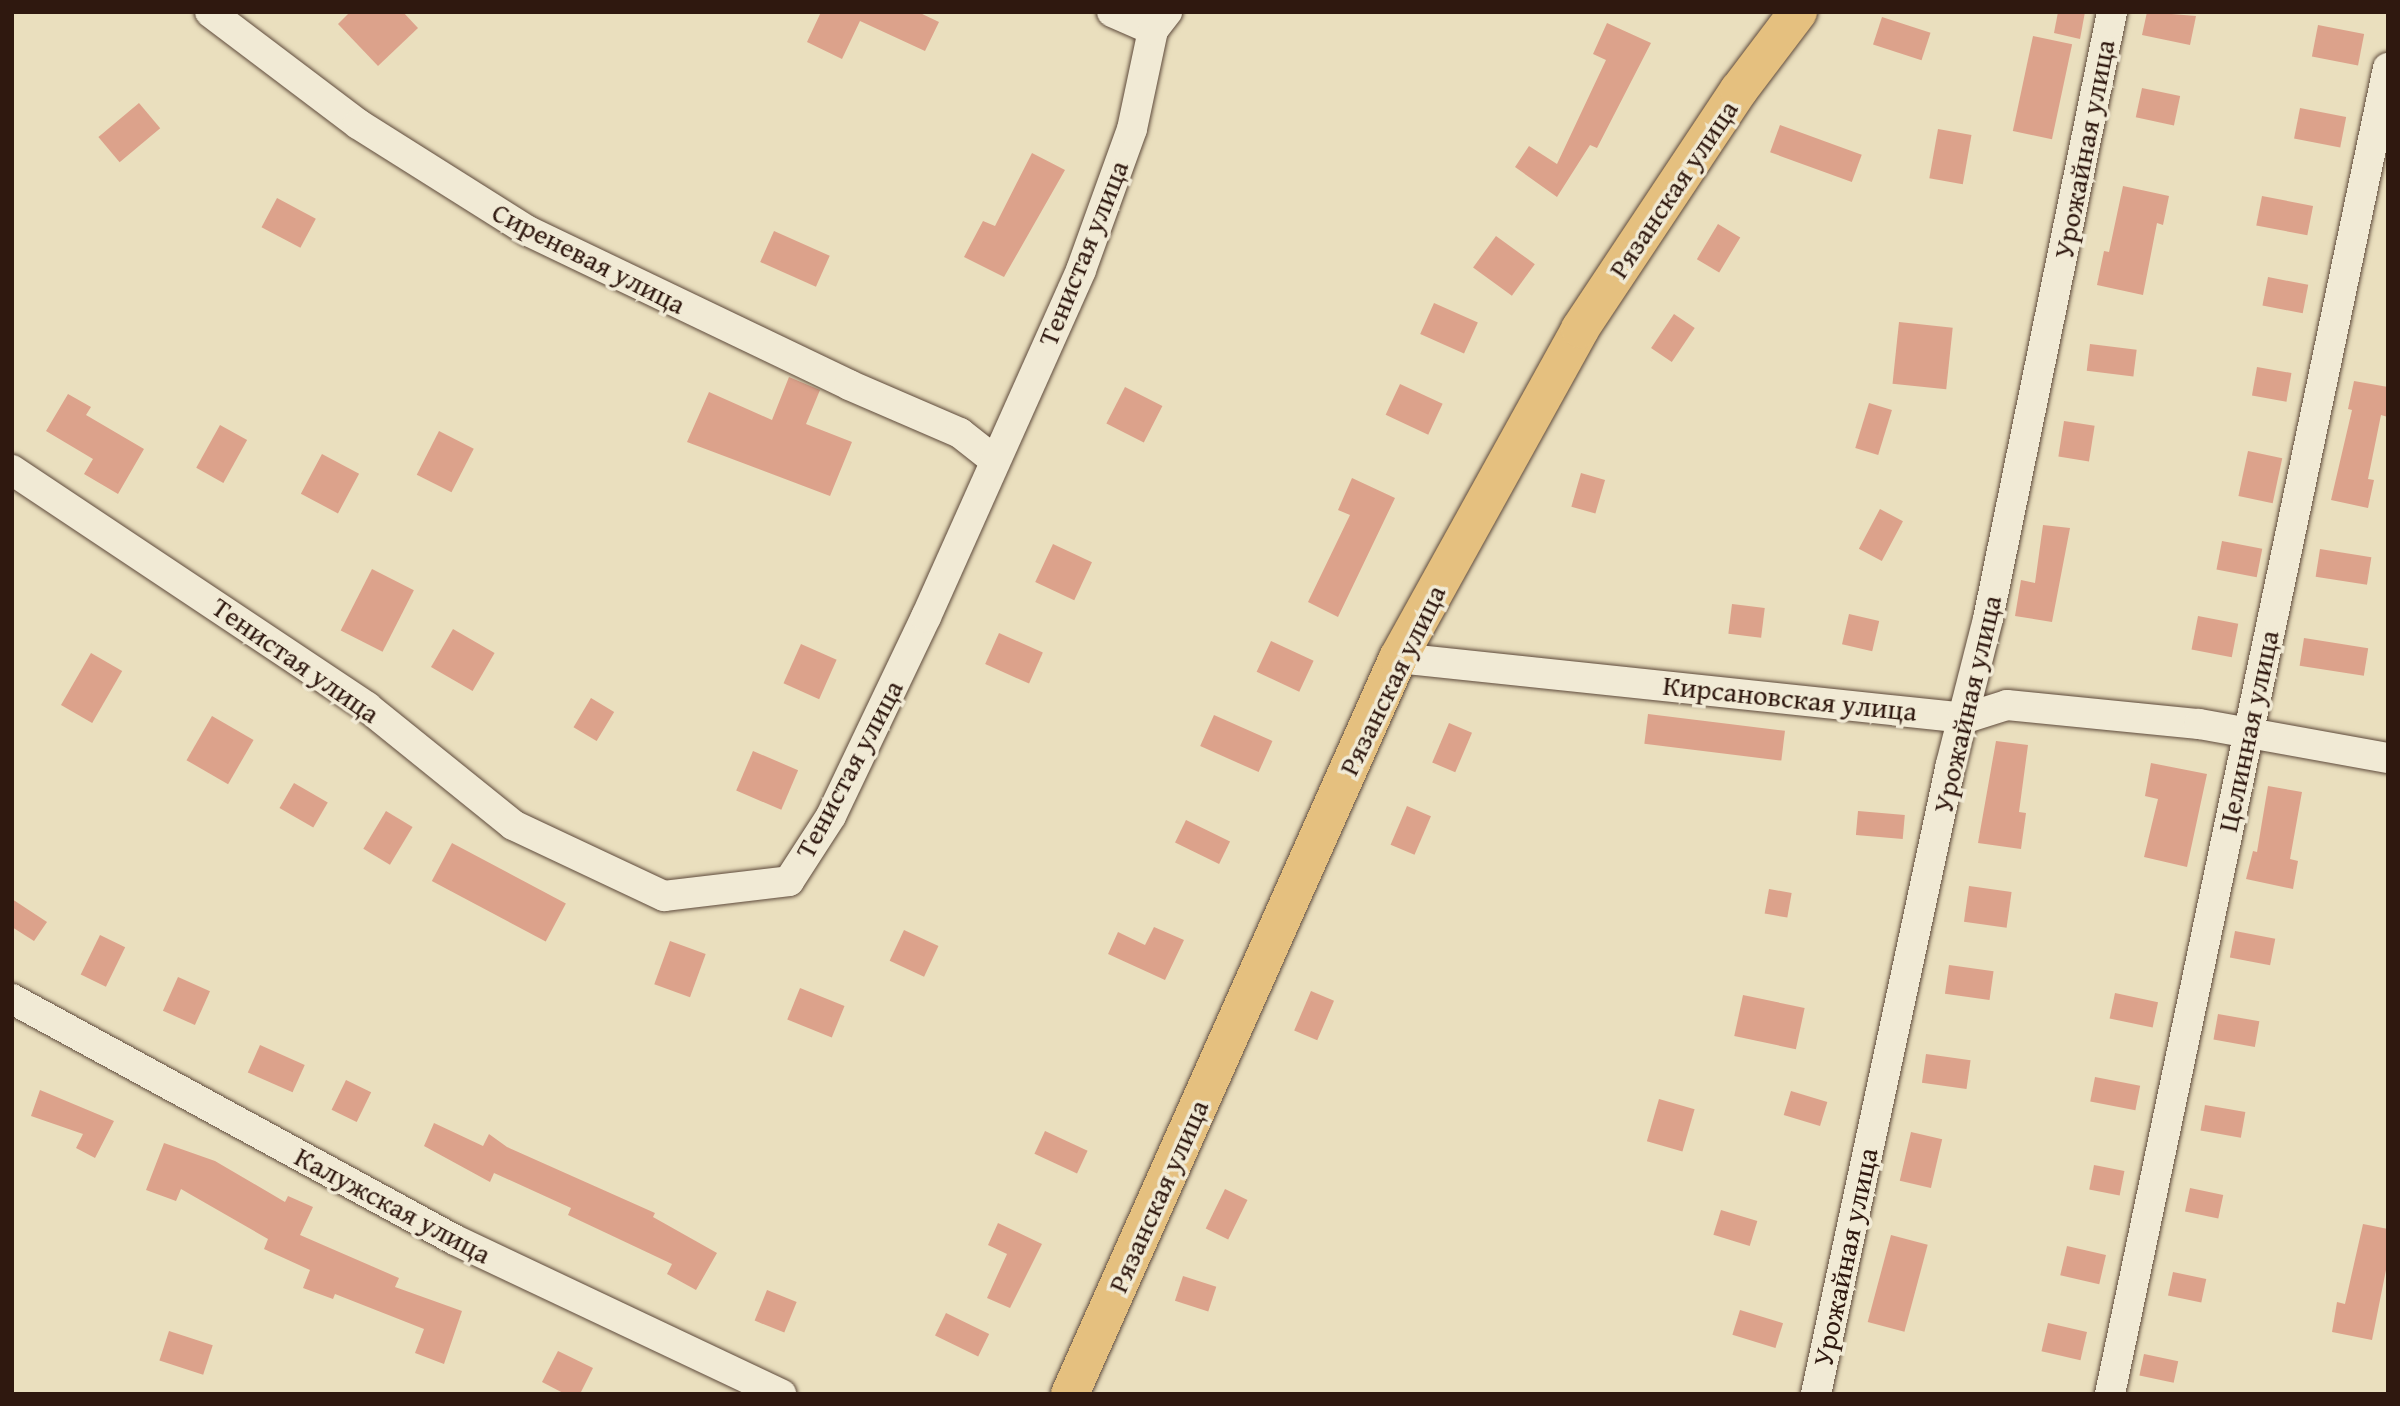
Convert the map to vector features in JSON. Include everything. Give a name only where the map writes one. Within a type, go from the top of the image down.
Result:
[{"type":"main road","name":"Рязанская улица","points":[[1070,1394],[1398,658],[1580,329],[1739,90],[1798,12]]},
{"type":"street","name":"Сиреневая улица","points":[[210,12],[358,124],[528,231],[849,385],[960,433],[993,459]]},
{"type":"street","points":[[1112,12],[1160,21]]},
{"type":"street","name":"Урожайная улица","points":[[1816,1394],[1951,764],[1966,718],[2112,12]]},
{"type":"street","name":"Тенистая улица","points":[[12,470],[367,707],[513,825],[664,896],[789,881],[831,816],[926,617],[993,459],[1081,270],[1132,129],[1160,21]]},
{"type":"street","name":"Целинная улица","points":[[2110,1394],[2388,68]]},
{"type":"street","name":"Кирсановская улица","points":[[1398,658],[1966,718],[2007,705],[2200,724],[2388,758]]},
{"type":"street","name":"Калужская улица","points":[[12,999],[455,1240],[781,1394]]},
{"type":"building","points":[[350,12],[403,12],[418,28],[378,66],[338,24]]},
{"type":"building","points":[[821,12],[918,12],[939,22],[925,51],[860,21],[842,59],[807,42]]},
{"type":"building","points":[[2058,12],[2085,12],[2080,39],[2054,33]]},
{"type":"building","points":[[2147,12],[2196,16],[2190,45],[2142,35]]},
{"type":"building","points":[[1882,17],[1931,33],[1922,60],[1873,45]]},
{"type":"building","points":[[1607,23],[1651,43],[1597,148],[1590,145],[1557,197],[1515,167],[1529,146],[1557,164],[1606,60],[1593,54]]},
{"type":"building","points":[[2318,25],[2364,34],[2358,65],[2312,56]]},
{"type":"building","points":[[2033,36],[2072,44],[2052,139],[2013,131]]},
{"type":"building","points":[[2142,88],[2180,96],[2174,125],[2136,117]]},
{"type":"building","points":[[139,103],[160,128],[120,162],[98,137]]},
{"type":"building","points":[[2300,108],[2346,117],[2340,147],[2294,138]]},
{"type":"building","points":[[1780,125],[1862,155],[1852,182],[1770,152]]},
{"type":"building","points":[[1938,129],[1971,135],[1963,184],[1929,178]]},
{"type":"building","points":[[1032,153],[1065,170],[1004,277],[964,257],[983,221],[995,226]]},
{"type":"building","points":[[2123,186],[2169,196],[2163,225],[2157,223],[2143,295],[2097,285],[2104,251],[2109,252]]},
{"type":"building","points":[[2262,196],[2313,206],[2307,235],[2256,225]]},
{"type":"building","points":[[277,198],[316,219],[300,248],[262,227]]},
{"type":"building","points":[[1718,224],[1740,237],[1719,273],[1697,259]]},
{"type":"building","points":[[774,231],[830,256],[816,287],[760,262]]},
{"type":"building","points":[[1496,236],[1535,264],[1512,296],[1473,268]]},
{"type":"building","points":[[2268,277],[2308,285],[2303,313],[2262,305]]},
{"type":"building","points":[[1434,303],[1478,323],[1464,354],[1420,334]]},
{"type":"building","points":[[1674,314],[1695,328],[1672,362],[1651,348]]},
{"type":"building","points":[[1899,322],[1953,328],[1946,389],[1893,384]]},
{"type":"building","points":[[2090,344],[2137,350],[2133,377],[2087,371]]},
{"type":"building","points":[[2257,367],[2291,373],[2286,402],[2252,396]]},
{"type":"building","points":[[789,377],[820,390],[806,424],[852,442],[830,496],[687,442],[709,392],[772,420]]},
{"type":"building","points":[[2354,381],[2388,387],[2388,417],[2381,415],[2368,479],[2374,480],[2368,508],[2331,500],[2352,410],[2348,409]]},
{"type":"building","points":[[1400,384],[1443,404],[1428,435],[1386,415]]},
{"type":"building","points":[[1125,387],[1162,406],[1144,443],[1106,424]]},
{"type":"building","points":[[68,394],[91,407],[86,415],[144,449],[118,494],[84,474],[93,459],[46,431]]},
{"type":"building","points":[[1869,403],[1892,410],[1878,455],[1855,448]]},
{"type":"building","points":[[2064,421],[2095,426],[2089,461],[2058,457]]},
{"type":"building","points":[[220,425],[247,440],[223,483],[196,468]]},
{"type":"building","points":[[439,431],[474,449],[452,492],[417,475]]},
{"type":"building","points":[[2248,451],[2282,458],[2273,503],[2238,496]]},
{"type":"building","points":[[322,454],[359,474],[338,513],[301,494]]},
{"type":"building","points":[[1581,473],[1605,480],[1595,514],[1571,507]]},
{"type":"building","points":[[1352,478],[1395,498],[1338,617],[1308,602],[1350,515],[1338,510]]},
{"type":"building","points":[[1880,509],[1903,521],[1882,561],[1859,549]]},
{"type":"building","points":[[2043,525],[2070,528],[2052,622],[2015,616],[2021,580],[2035,583]]},
{"type":"building","points":[[2222,541],[2262,549],[2257,577],[2216,569]]},
{"type":"building","points":[[1053,544],[1092,562],[1074,600],[1035,582]]},
{"type":"building","points":[[2320,549],[2371,557],[2367,585],[2316,577]]},
{"type":"building","points":[[372,569],[414,590],[383,652],[341,630]]},
{"type":"building","points":[[1732,604],[1765,608],[1761,638],[1728,634]]},
{"type":"building","points":[[1849,614],[1879,621],[1872,651],[1842,644]]},
{"type":"building","points":[[2198,616],[2238,624],[2232,657],[2192,649]]},
{"type":"building","points":[[453,629],[495,653],[473,691],[431,667]]},
{"type":"building","points":[[999,633],[1043,653],[1029,684],[985,664]]},
{"type":"building","points":[[2304,638],[2368,648],[2364,676],[2300,666]]},
{"type":"building","points":[[1271,641],[1314,661],[1299,692],[1257,672]]},
{"type":"building","points":[[801,644],[837,660],[819,699],[784,683]]},
{"type":"building","points":[[91,653],[122,671],[92,723],[61,705]]},
{"type":"building","points":[[591,698],[614,712],[597,741],[573,727]]},
{"type":"building","points":[[1648,714],[1785,731],[1781,761],[1644,744]]},
{"type":"building","points":[[1214,715],[1272,741],[1259,772],[1200,746]]},
{"type":"building","points":[[212,716],[254,740],[228,784],[186,760]]},
{"type":"building","points":[[1449,723],[1472,733],[1455,772],[1432,763]]},
{"type":"building","points":[[1996,741],[2028,745],[2019,812],[2026,813],[2021,849],[1978,843]]},
{"type":"building","points":[[753,751],[798,770],[781,810],[736,791]]},
{"type":"building","points":[[2151,763],[2207,774],[2187,867],[2144,857],[2158,799],[2145,796]]},
{"type":"building","points":[[294,783],[328,802],[313,828],[280,808]]},
{"type":"building","points":[[2268,786],[2302,792],[2290,859],[2298,861],[2293,889],[2246,879],[2253,851],[2257,852]]},
{"type":"building","points":[[1407,806],[1431,816],[1415,855],[1391,845]]},
{"type":"building","points":[[386,811],[413,827],[390,865],[363,849]]},
{"type":"building","points":[[1858,811],[1905,815],[1903,839],[1856,835]]},
{"type":"building","points":[[1186,820],[1230,841],[1219,864],[1175,842]]},
{"type":"building","points":[[452,843],[566,904],[546,942],[432,881]]},
{"type":"building","points":[[1969,886],[2012,892],[2007,928],[1964,922]]},
{"type":"building","points":[[1769,889],[1792,893],[1787,918],[1765,914]]},
{"type":"building","points":[[12,899],[47,922],[34,941],[12,927]]},
{"type":"building","points":[[1154,927],[1184,940],[1165,980],[1108,954],[1118,932],[1145,945]]},
{"type":"building","points":[[904,930],[938,946],[924,977],[890,961]]},
{"type":"building","points":[[2235,931],[2275,939],[2270,965],[2230,958]]},
{"type":"building","points":[[100,935],[125,947],[106,987],[81,975]]},
{"type":"building","points":[[670,941],[706,954],[690,997],[654,984]]},
{"type":"building","points":[[1949,965],[1994,971],[1990,1000],[1945,994]]},
{"type":"building","points":[[178,977],[210,991],[195,1025],[163,1011]]},
{"type":"building","points":[[800,988],[845,1006],[832,1038],[787,1020]]},
{"type":"building","points":[[1311,991],[1334,1001],[1317,1040],[1294,1031]]},
{"type":"building","points":[[2115,993],[2158,1002],[2153,1028],[2110,1018]]},
{"type":"building","points":[[1743,995],[1805,1008],[1796,1049],[1734,1036]]},
{"type":"building","points":[[2218,1014],[2259,1021],[2255,1047],[2213,1040]]},
{"type":"building","points":[[260,1045],[305,1065],[293,1092],[248,1072]]},
{"type":"building","points":[[1926,1054],[1971,1060],[1967,1089],[1922,1083]]},
{"type":"building","points":[[2095,1077],[2140,1086],[2135,1110],[2090,1102]]},
{"type":"building","points":[[346,1080],[371,1092],[357,1122],[332,1110]]},
{"type":"building","points":[[40,1090],[114,1121],[95,1158],[76,1148],[83,1134],[31,1116]]},
{"type":"building","points":[[1791,1091],[1827,1102],[1820,1126],[1784,1115]]},
{"type":"building","points":[[1659,1099],[1695,1109],[1682,1151],[1647,1141]]},
{"type":"building","points":[[2205,1105],[2245,1112],[2241,1138],[2200,1131]]},
{"type":"building","points":[[434,1123],[483,1146],[489,1134],[507,1147],[655,1213],[653,1217],[717,1253],[696,1290],[667,1274],[672,1264],[568,1215],[571,1208],[494,1173],[490,1182],[424,1146]]},
{"type":"building","points":[[1045,1131],[1088,1151],[1077,1174],[1034,1154]]},
{"type":"building","points":[[1911,1132],[1942,1139],[1931,1188],[1900,1181]]},
{"type":"building","points":[[164,1143],[215,1161],[285,1202],[288,1196],[313,1207],[300,1235],[399,1278],[395,1287],[462,1311],[444,1364],[415,1353],[424,1329],[335,1294],[333,1299],[303,1288],[310,1270],[264,1249],[268,1239],[181,1189],[176,1201],[146,1190]]},
{"type":"building","points":[[2094,1165],[2124,1171],[2120,1195],[2089,1190]]},
{"type":"building","points":[[2190,1188],[2223,1195],[2218,1219],[2185,1211]]},
{"type":"building","points":[[1225,1189],[1247,1200],[1228,1240],[1206,1229]]},
{"type":"building","points":[[1721,1210],[1757,1221],[1750,1246],[1713,1235]]},
{"type":"building","points":[[998,1223],[1042,1244],[1010,1308],[987,1298],[1007,1254],[988,1245]]},
{"type":"building","points":[[2363,1224],[2388,1229],[2388,1260],[2372,1340],[2332,1332],[2337,1302],[2345,1304]]},
{"type":"building","points":[[1891,1235],[1928,1245],[1904,1332],[1868,1322]]},
{"type":"building","points":[[2067,1246],[2106,1255],[2099,1284],[2060,1275]]},
{"type":"building","points":[[2173,1272],[2206,1279],[2201,1303],[2168,1295]]},
{"type":"building","points":[[1183,1276],[1216,1287],[1208,1312],[1175,1301]]},
{"type":"building","points":[[767,1290],[797,1302],[784,1333],[755,1321]]},
{"type":"building","points":[[1740,1310],[1783,1323],[1775,1348],[1732,1335]]},
{"type":"building","points":[[946,1313],[989,1334],[978,1357],[935,1335]]},
{"type":"building","points":[[2048,1323],[2087,1332],[2080,1360],[2041,1351]]},
{"type":"building","points":[[169,1331],[213,1345],[203,1375],[159,1360]]},
{"type":"building","points":[[558,1351],[593,1368],[580,1394],[565,1394],[542,1382]]},
{"type":"building","points":[[2144,1354],[2178,1361],[2174,1383],[2139,1376]]}]
